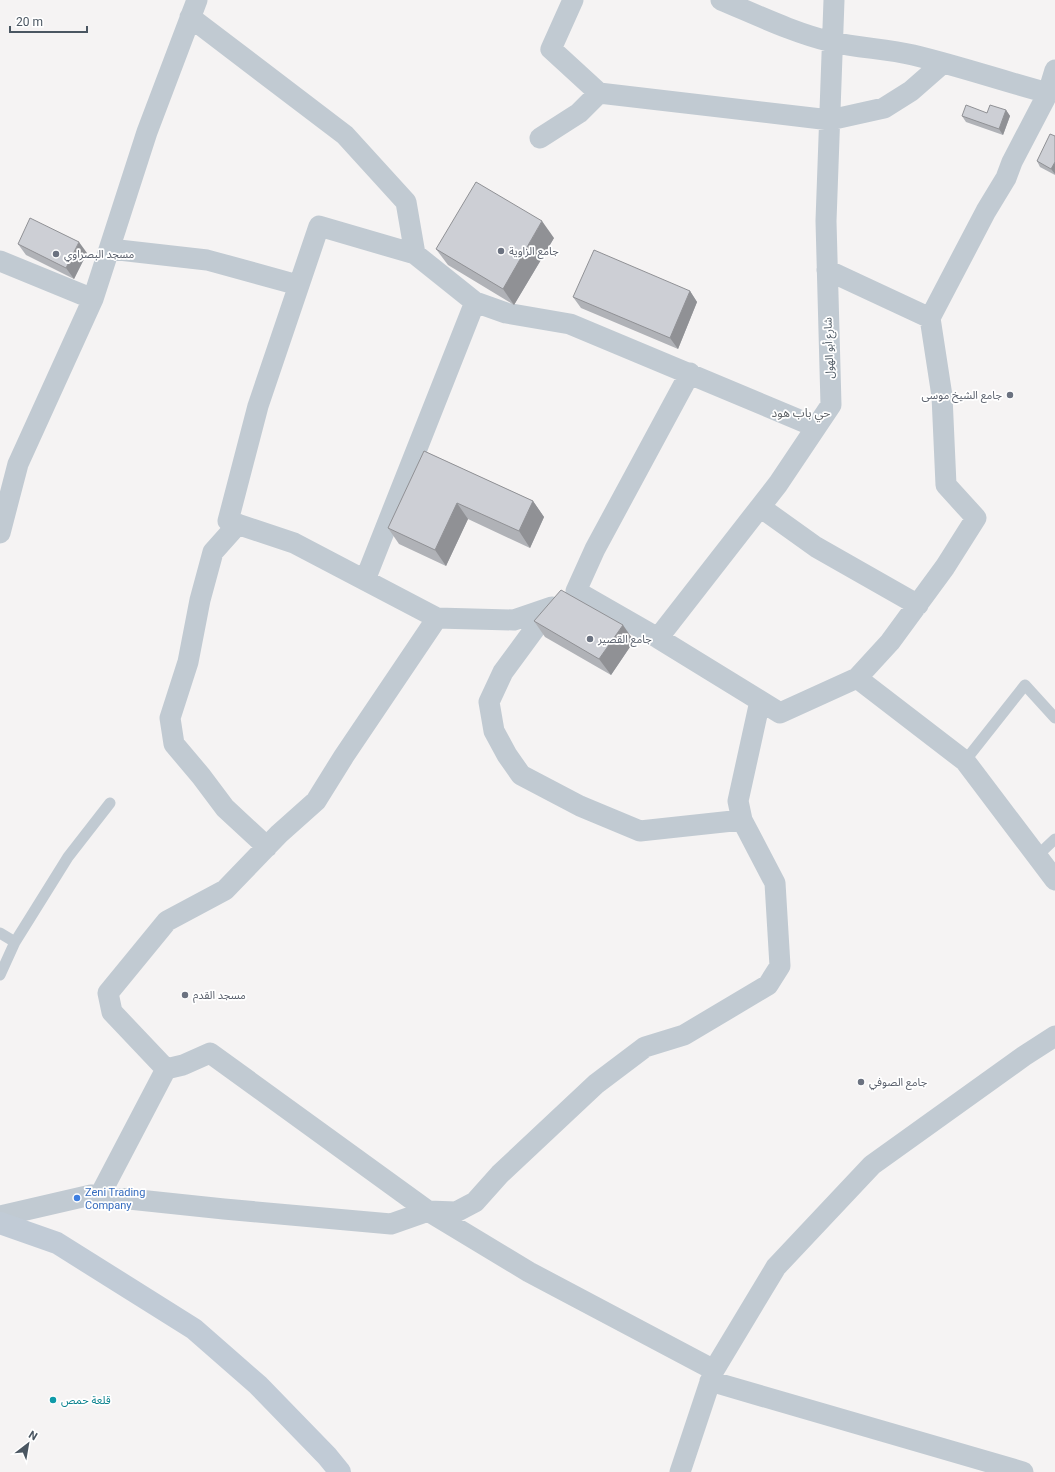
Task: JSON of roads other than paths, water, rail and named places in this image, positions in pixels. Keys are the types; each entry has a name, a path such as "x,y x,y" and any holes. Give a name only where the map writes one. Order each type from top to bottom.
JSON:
{"main road":[{"path":"0,1223 57,1243 194,1329 258,1385 327,1456 340,1472"}],"street":[{"path":"573,0 551,49 599,93 830,120 884,108 911,91 943,63"},
{"path":"721,0 791,30 832,42 911,54 1048,93"},
{"name":"شارع أبو الهول","path":"658,638 778,484 831,405 826,221 834,0"},
{"path":"0,533 18,464 93,299 147,132 194,8 345,135 406,202 415,254"},
{"path":"576,591 658,638 780,713 857,678 890,642 918,605 945,567 976,518 946,485 942,396 930,318 979,224 1006,178 1012,162 1048,93 1055,70"},
{"path":"540,138 579,113 599,93"},
{"path":"690,373 595,549 576,591 550,608 514,620 437,618 294,543 228,521 258,406 319,226 415,254 475,302 506,313 570,324 690,373 816,427"},
{"path":"110,249 207,260 298,285"},
{"path":"0,262 93,299"},
{"path":"827,270 930,318"},
{"path":"365,580 475,302"},
{"path":"760,507 816,547 918,605"},
{"path":"238,524 213,552 200,600 188,662 170,718 174,744 225,808 267,847"},
{"path":"550,608 503,672 489,702 494,731 507,755 521,775 580,806 640,831 742,820"},
{"path":"166,1069 112,1012 108,993 167,921 225,890 280,834 316,801 344,756 437,618"},
{"path":"857,678 965,760 1055,880"},
{"path":"0,1216 91,1194 224,1209 391,1224 428,1211 456,1212 475,1202 500,1174 596,1084 645,1047 684,1035 768,985 780,966 775,883 742,820 738,801 760,701"},
{"path":"684,1471 712,1376 776,1267 872,1166 1024,1056 1055,1036"},
{"path":"100,1195 166,1069 183,1065 210,1053 428,1211 529,1272 712,1376 1023,1472"}],"lane":[{"path":"965,760 1025,685 1055,718"},
{"path":"0,975 15,942 68,857 110,803"},
{"path":"1037,856 1055,839"},
{"path":"0,933 15,942"}],"place":[{"name":"جامع الزاوية","path":"501,251"},
{"name":"مسجد البصراوي","path":"56,254"},
{"name":"جامع الشيخ موسى","path":"1010,395"},
{"name":"جامع القصير","path":"590,639"},
{"name":"مسجد القدم","path":"185,995"},
{"name":"جامع الصوفي","path":"861,1082"},
{"name":"Zeni Trading Company","path":"77,1198"},
{"name":"قلعة حمص","path":"53,1400"}],"district":[{"name":"حي باب هود","path":"801,413"}]}
